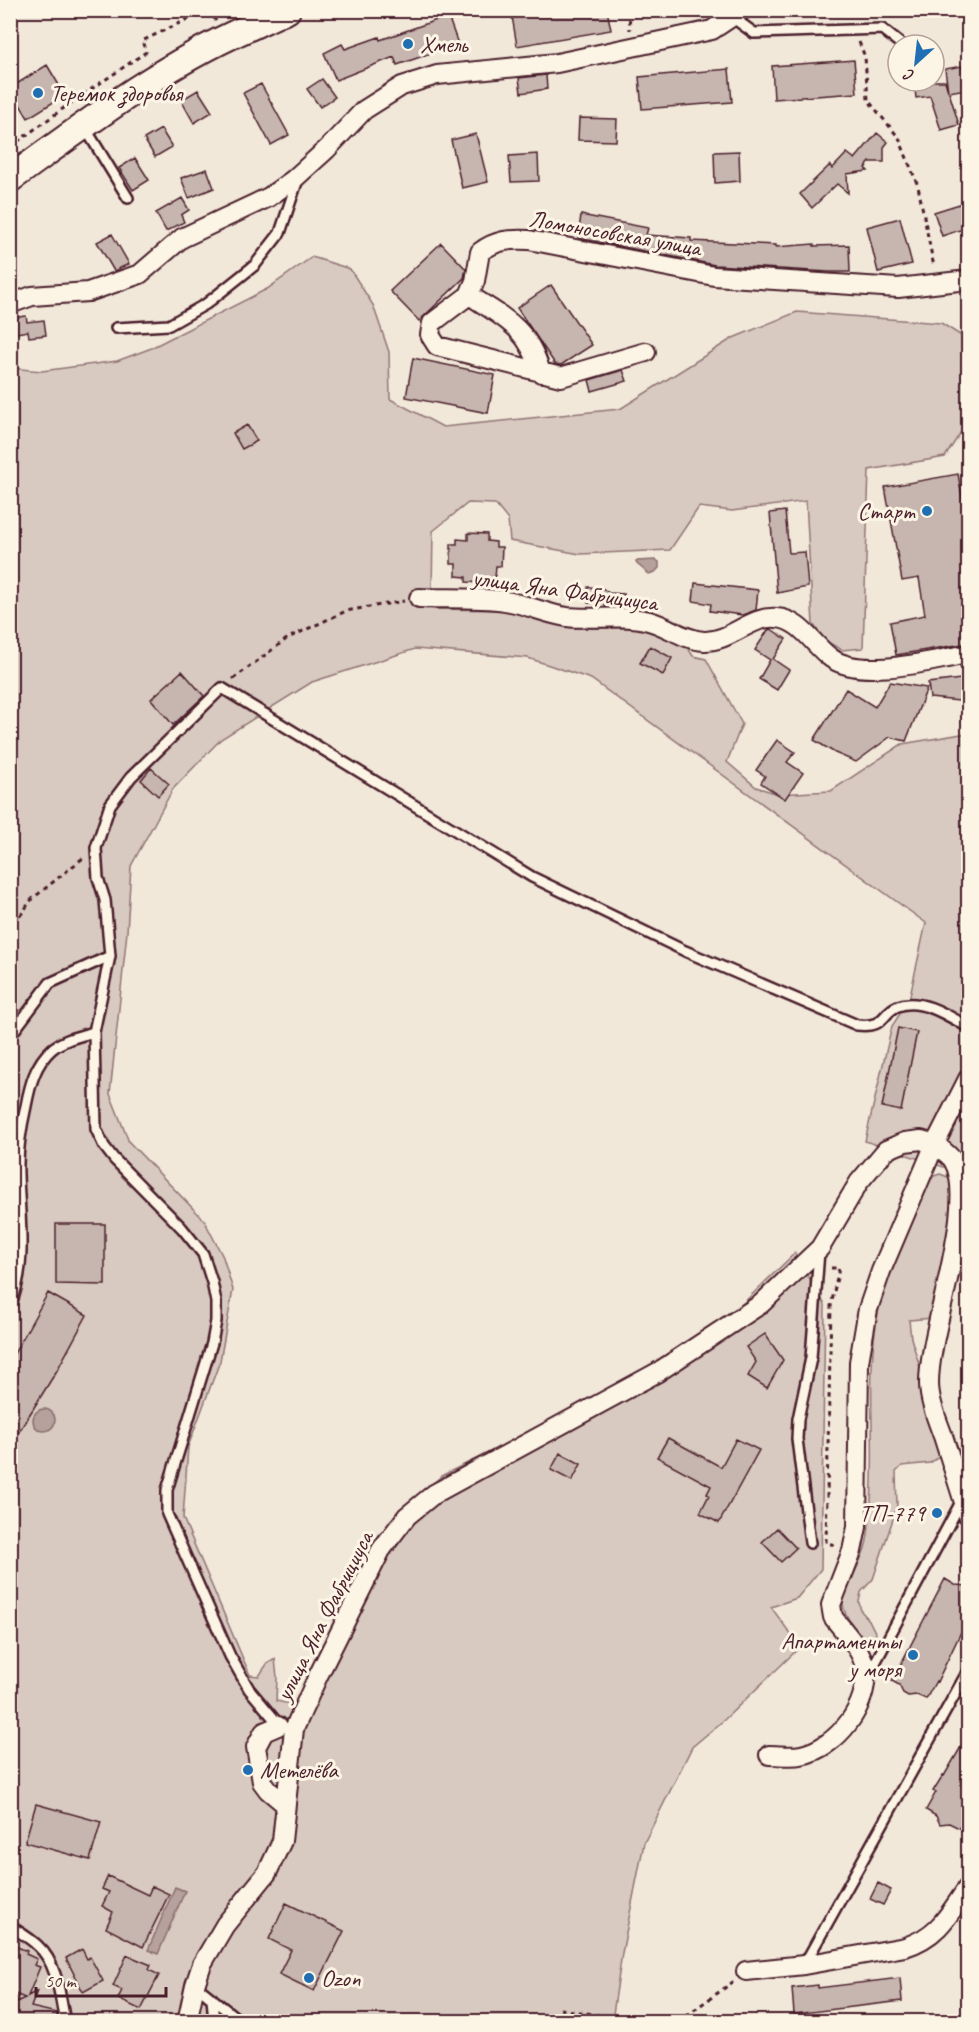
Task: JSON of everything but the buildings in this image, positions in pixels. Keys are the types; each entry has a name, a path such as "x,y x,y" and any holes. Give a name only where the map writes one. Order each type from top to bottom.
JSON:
{"main road":[{"path":"10,179 162,72 219,41 287,10"}],"street":[{"path":"10,304 32,296 88,292 140,274 182,238 269,196 327,149 364,110 402,86 437,75 557,63 712,30 737,14"},
{"name":"Ломоносовская улица","path":"469,295 475,281 480,252 494,242 512,239 540,242 714,276 898,288 969,280"},
{"path":"541,373 536,351 514,325 469,295 432,323 430,335 437,346 541,373 561,377 646,352"},
{"name":"улица Яна Фабрициуса","path":"419,598 504,601 567,617 649,621 689,639 704,641 717,640 768,618 779,618 793,623 831,658 845,664 867,668 896,667 969,654"},
{"path":"769,1755 801,1755 823,1747 840,1734 856,1711 865,1682 865,1667 861,1656 833,1617 831,1610 852,1551 857,1527 859,1362 868,1310 881,1271 935,1144 969,1079"},
{"name":"улица Яна Фабрициуса","path":"286,1727 381,1550 407,1516 434,1494 658,1372 761,1304 819,1248 859,1182 886,1150 905,1142 921,1140 935,1144"},
{"path":"935,1144 954,1161 962,1181 965,1205 962,1234 932,1353 929,1385 935,1413 966,1506"},
{"path":"187,2022 202,1964 225,1925 267,1873 282,1841 286,1805 286,1727 264,1732 256,1748 262,1782 286,1805"},
{"path":"746,1971 804,1965 917,1943 940,1927 969,1887"}],"lane":[{"path":"737,14 754,33 882,29 887,33"},
{"path":"83,126 128,198"},
{"path":"116,328 169,325 206,304 255,265 280,233 299,174"},
{"path":"222,688 532,877 685,951 857,1025 868,1026 879,1022 896,1007 908,1004 923,1005 969,1027"},
{"name":"улица Яна Фабрициуса","path":"222,688 131,777 110,805 96,848 98,878 105,900 110,956 94,1032 96,1129 104,1146 114,1159 182,1228 203,1254 212,1282 216,1302 216,1322 212,1343 167,1490 167,1514 230,1656 249,1689 286,1727"},
{"path":"10,1036 50,983 110,956"},
{"path":"10,1306 18,1280 21,1255 18,1171 20,1132 31,1079 52,1049 65,1040 94,1032"},
{"path":"810,1543 802,1497 797,1439 798,1419 811,1358 819,1248"},
{"path":"865,1682 966,1506"},
{"path":"804,1965 969,1671"},
{"path":"10,1926 39,1947 51,1964 65,2022"},
{"path":"195,1985 241,2022"},
{"path":"212,1998 214,2022"}],"path":[{"path":"10,147 146,52 142,41 207,10"},
{"path":"629,10 630,20"},
{"path":"865,57 868,100 899,138 918,186 938,284"},
{"path":"222,688 288,638 346,611 419,598"},
{"path":"20,916 32,899 96,848"},
{"path":"839,1268 831,1306 826,1543 841,1545"},
{"path":"660,2022 687,2015 746,1971"},
{"path":"560,2009 645,2022"}],"shaded area":[{"path":"312,257 350,269 373,305 389,352 390,399 443,427 620,409 733,338 797,312 941,323 968,340 968,421 945,457 869,470 863,648 842,650 826,641 813,624 806,501 732,511 699,507 670,550 580,554 510,541 508,520 495,504 468,503 433,531 432,592 433,609 503,610 572,628 645,628 688,648 693,656 706,659 742,724 727,762 756,787 778,794 831,791 902,744 968,733 968,1179 965,1174 865,1141 892,1026 909,1000 926,923 591,679 528,658 415,649 312,682 221,739 173,789 131,866 127,932 110,1094 129,1142 204,1220 223,1257 233,1290 220,1361 188,1447 183,1518 250,1675 259,1676 267,1664 275,1659 276,1701 295,1705 374,1541 403,1508 443,1475 594,1401 736,1310 795,1253 825,1305 821,1569 797,1598 771,1607 800,1647 724,1720 692,1747 644,1843 622,1953 612,2021 11,2021 10,368 42,371 117,361 149,349 267,289"},
{"path":"656,560 659,562 659,568 649,574 636,561"},
{"path":"940,1174 952,1181 952,1221 933,1318 909,1320 911,1338 946,1452 930,1463 902,1466 896,1472 897,1507 873,1579 861,1592 859,1602 861,1611 876,1634 872,1640 867,1639 853,1626 843,1603 863,1554 869,1530 872,1489 872,1372 876,1325 884,1289 904,1235 927,1184 934,1176"},
{"path":"40,1409 48,1409 55,1416 55,1424 48,1431 40,1431 33,1424 33,1416"},
{"path":"175,1887 185,1891 158,1954 148,1950"}],"place":[{"name":"Хмель","path":"408,44"},
{"name":"Теремок здоровья","path":"38,93"},
{"name":"Старт","path":"927,511"},
{"name":"ТП-779","path":"937,1513"},
{"name":"Апартаменты у моря","path":"913,1655"},
{"name":"Метелёва","path":"248,1770"},
{"name":"Ozon","path":"309,1978"}]}
